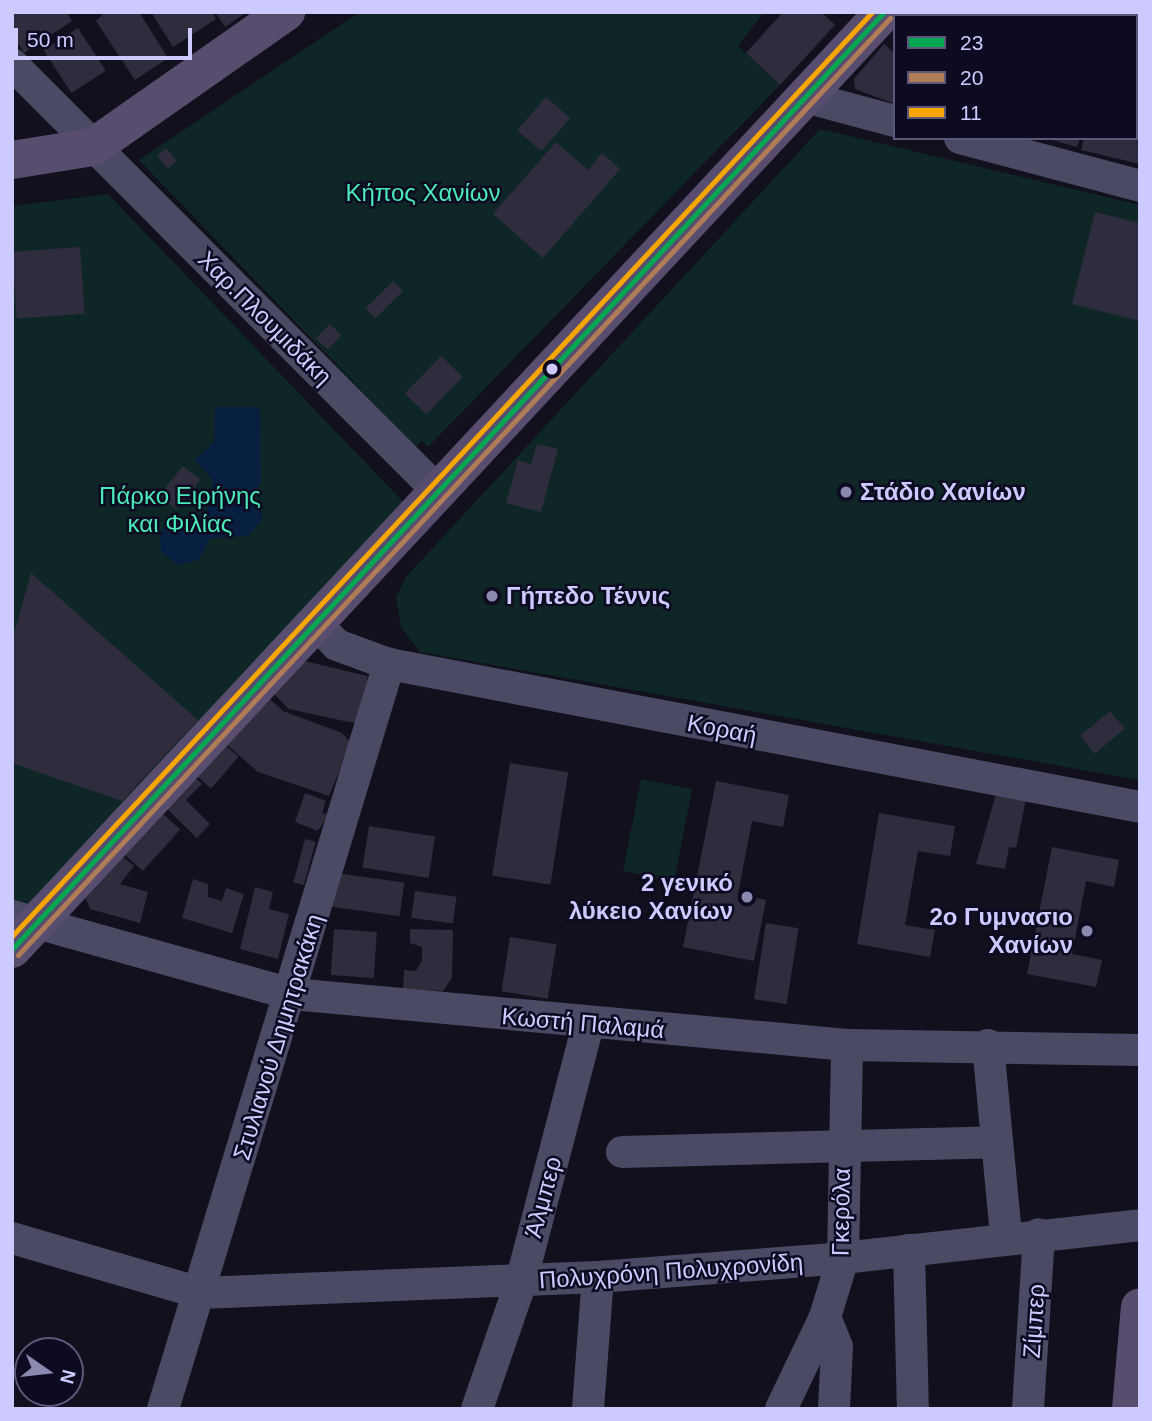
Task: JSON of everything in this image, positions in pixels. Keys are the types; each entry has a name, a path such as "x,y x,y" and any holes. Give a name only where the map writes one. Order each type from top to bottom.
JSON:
{"main road":[{"path":"12,160 93,146 286,12"},
{"path":"20,930 315,623 884,12"},
{"path":"1131,1409 1140,1307"}],"street":[{"name":"Χαρ.Πλουμιδάκη","path":"12,64 438,490"},
{"path":"804,97 893,120"},
{"path":"968,140 1140,186"},
{"name":"Κοραή","path":"315,623 337,645 389,664 1140,807"},
{"name":"Στυλιανού Δημητρακάκη","path":"163,1409 292,994 389,664"},
{"name":"Κωστή Παλαμά","path":"20,930 292,994 588,1024 847,1045 988,1045 1140,1050"},
{"name":"Άλμπερ","path":"481,1408 520,1282 588,1024"},
{"name":"Γκερόλα","path":"781,1409 825,1317 843,1258 842,1148 847,1045"},
{"path":"988,1045 1006,1236"},
{"path":"622,1152 996,1142"},
{"name":"Πολυχρόνη Πολυχρονίδη","path":"12,1238 200,1293 598,1277 843,1258 1006,1236 1140,1224"},
{"name":"Ζίμπερ","path":"1028,1409 1039,1234"},
{"path":"909,1250 913,1409"},
{"path":"588,1409 598,1277"},
{"path":"825,1317 837,1347 834,1409"}],"green space":[{"name":"Κήπος Χανίων","path":"360,12 764,12 738,46 780,85 428,447 422,441 416,447 139,160"},
{"name":"Στάδιο Χανίων","path":"820,129 1140,205 1139,780 420,652 401,627 396,598 406,577"},
{"name":"Πάρκο Ειρήνης και Φιλίας","path":"108,194 410,509 28,918 12,912 12,206"},
{"path":"641,779 692,789 674,881 623,871"}],"water":[{"path":"215,407 260,407 261,483 253,491 263,518 248,536 210,538 199,560 178,565 161,551 160,534 164,527 195,519 210,506 212,479 195,460 214,442"}],"building":[{"path":"12,12 67,12 72,21 24,53 12,34"},
{"path":"105,12 139,12 168,58 135,80 96,21"},
{"path":"151,12 212,12 216,19 173,47"},
{"path":"215,12 247,12 225,27"},
{"path":"783,12 821,12 835,25 780,85 746,53"},
{"path":"917,12 969,12 969,14"},
{"path":"1066,12 1118,12 1092,14"},
{"path":"1127,12 1140,12 1140,55 1138,14"},
{"path":"78,28 106,71 71,93 44,50"},
{"path":"884,44 893,52 893,103 855,89 854,79"},
{"path":"546,97 570,118 541,151 517,130"},
{"path":"1052,140 1079,140 1077,147"},
{"path":"1084,140 1137,140 1140,164 1081,150"},
{"path":"556,142 588,170 602,153 620,169 543,258 493,214"},
{"path":"166,148 177,161 168,169 157,156"},
{"path":"1095,212 1140,223 1140,321 1072,304"},
{"path":"80,247 85,314 17,319 12,252"},
{"path":"393,281 403,291 375,318 365,309"},
{"path":"330,324 341,335 327,349 316,338"},
{"path":"441,356 463,377 426,414 405,393"},
{"path":"537,444 558,449 541,512 506,503 518,460 531,464"},
{"path":"183,466 200,480 176,509 159,496"},
{"path":"31,573 198,720 122,801 12,763 12,641"},
{"path":"288,657 367,676 368,691 358,724 289,709 265,685"},
{"path":"264,694 283,711 342,733 351,743 329,796 258,772 217,736"},
{"path":"1110,711 1125,729 1095,754 1080,736"},
{"path":"216,737 239,757 211,788 188,769"},
{"path":"510,763 568,772 550,885 492,876"},
{"path":"189,772 202,784 186,800 210,824 197,838 160,802"},
{"path":"716,781 789,795 783,827 752,821 738,894 766,900 754,961 683,947"},
{"path":"998,787 1027,794 1016,848 1009,847 1005,869 976,864"},
{"path":"305,793 326,801 322,813 328,815 318,831 295,822"},
{"path":"152,804 180,829 143,871 115,846"},
{"path":"879,813 955,826 950,856 918,851 905,925 935,930 930,957 857,944"},
{"path":"369,826 435,836 429,878 362,867"},
{"path":"305,839 316,842 304,885 293,882"},
{"path":"1052,847 1119,860 1114,887 1086,881 1072,954 1102,960 1096,987 1027,974"},
{"path":"112,848 134,866 120,884 148,892 140,923 90,909 81,886"},
{"path":"336,873 404,883 400,916 331,907"},
{"path":"193,879 208,884 208,897 222,901 226,888 244,894 232,933 182,918"},
{"path":"255,887 273,892 269,909 289,914 278,959 240,949"},
{"path":"415,891 457,897 453,924 411,918"},
{"path":"766,923 799,928 787,1004 754,999"},
{"path":"334,929 377,932 374,978 331,975"},
{"path":"410,929 453,930 452,978 443,991 403,989 404,970 416,971 422,960 422,947 410,943"},
{"path":"510,937 556,944 548,999 501,991"}],"transit line":[{"name":"11","path":"12,936 872,12"},
{"name":"23","path":"12,949 884,12"},
{"name":"20","path":"18,955 890,18"}],"place":[{"name":"Στάδιο Χανίων","path":"846,492"},
{"name":"Γήπεδο Τέννις","path":"492,596"},
{"name":"2 γενικό λύκειο Χανίων","path":"747,897"},
{"name":"2ο Γυμνασιο Χανίων","path":"1087,931"}]}
